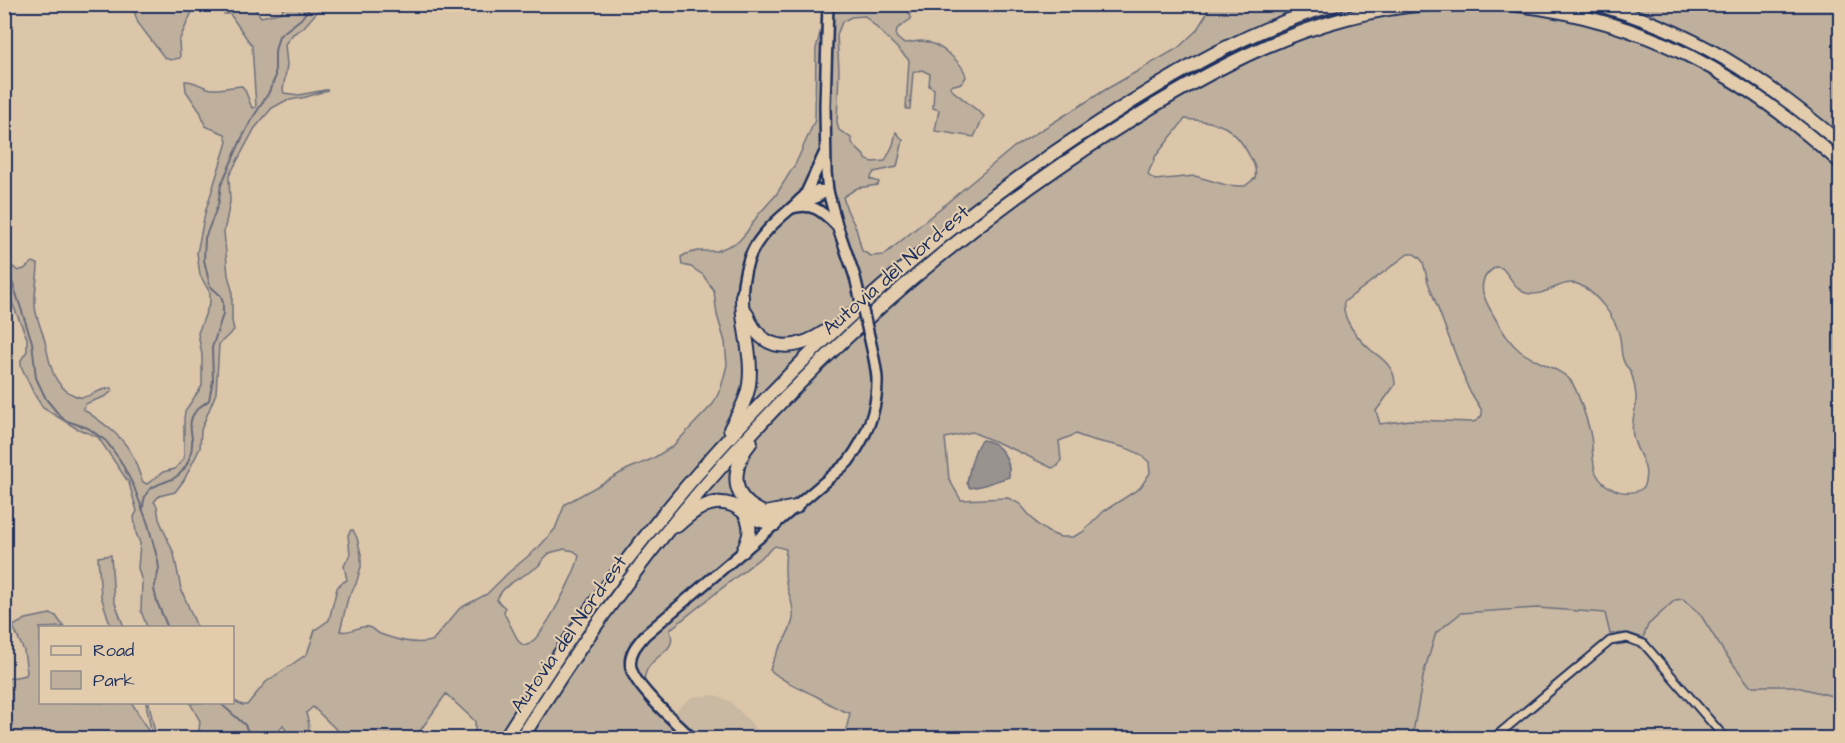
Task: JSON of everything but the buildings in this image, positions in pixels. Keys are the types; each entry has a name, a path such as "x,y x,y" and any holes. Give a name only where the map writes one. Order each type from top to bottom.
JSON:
{"highway":[{"name":"Autovia del Nord-est","path":"505,738 611,581 661,517 790,372 845,320 981,204 1127,104 1234,44 1285,22 1338,4"},
{"name":"Autovia del Nord-est","path":"522,738 597,623 687,505 770,412 832,351 952,245 1046,175 1122,124 1212,72 1292,34 1357,15 1428,4"},
{"path":"1509,4 1558,11 1605,22 1632,30 1684,52 1769,103 1840,162"},
{"path":"1594,4 1668,29 1727,58 1803,111 1840,142"},
{"path":"742,296 754,328 763,338 778,345 794,346 806,343 845,320"},
{"path":"721,447 740,412 748,387 750,368 743,323 742,296"},
{"path":"770,412 761,429 744,451 736,472 736,482 742,496 753,507 766,513 776,524"},
{"path":"663,535 694,511 714,504 731,505 760,521 776,524"},
{"path":"766,513 796,507"},
{"path":"743,551 750,531 746,514"}],"street":[{"path":"692,738 636,680 631,667 635,646 645,634 848,462 870,423 875,404 877,378 870,340 855,277 828,191 825,152 828,4"},
{"path":"805,195 825,152"},
{"path":"742,296 744,276 753,249 766,231 805,195 813,190 828,191"},
{"path":"792,208 828,191"},
{"path":"802,205 818,210 837,225"},
{"path":"1494,738 1610,641 1627,638 1644,644 1725,738"}],"shaded area":[{"path":"982,440 994,444 1003,452 1008,464 1009,477 970,488 967,483 971,466"},
{"path":"1683,599 1700,614 1724,652 1750,686 1793,686 1840,698 1840,738 1412,738 1424,672 1436,633 1461,613 1538,608 1605,613 1628,633 1642,638 1647,625 1675,600"},
{"path":"715,695 731,702 765,738 698,738 674,712 692,697"}],"green space":[{"path":"132,5 195,5 179,41 180,58 170,60 164,57 138,23"},
{"path":"218,5 252,5 261,17 282,12 284,5 323,5 285,44 287,65 283,90 284,93 299,95 328,90 285,101 272,108 255,128 229,176 230,202 224,232 228,275 232,290 234,330 219,344 216,393 201,430 200,448 184,480 175,492 159,496 154,502 174,554 181,589 197,626 147,626 141,611 142,582 138,568 140,543 134,517 137,511 129,483 98,437 76,428 43,408 34,394 21,366 21,360 27,351 27,338 5,286 5,260 18,271 33,262 38,264 35,306 51,368 58,382 63,388 80,397 111,388 112,391 106,396 85,404 83,409 109,428 126,445 143,482 147,484 163,472 175,469 184,458 185,411 202,386 202,355 198,333 210,302 210,293 200,275 197,253 205,213 227,142 225,134 205,126 201,113 186,91 185,81 212,89 242,86 252,108 256,107 252,46 230,14 224,14"},
{"path":"822,5 899,5 910,14 911,19 897,29 896,37 903,43 928,42 955,59 966,77 962,83 950,86 952,90 984,116 974,137 935,131 939,110 933,108 934,89 929,86 930,74 922,70 913,72 910,109 906,109 909,60 865,16 851,17 842,22 837,35 839,70 837,123 839,130 851,138 853,145 867,160 873,162 885,161 893,145 896,132 903,140 897,167 874,172 870,179 879,182 878,185 857,188 843,197 856,228 862,251 871,256 884,255 1014,147 1178,48 1196,31 1209,5 1840,5 1840,698 1793,686 1750,686 1724,652 1700,614 1683,599 1675,600 1648,625 1643,638 1628,633 1610,634 1605,613 1538,608 1461,613 1436,633 1424,672 1412,738 848,738 847,726 850,713 836,708 770,670 793,619 785,578 786,549 775,546 672,628 670,645 654,660 645,674 644,684 698,738 475,738 475,721 446,694 415,738 345,738 313,707 306,713 309,724 307,738 290,738 283,725 278,738 198,738 200,721 191,704 234,704 234,701 247,705 266,682 307,654 315,630 329,620 337,588 347,580 344,566 350,554 348,535 351,530 357,538 361,567 356,584 348,598 340,631 368,627 380,634 399,640 432,641 460,608 487,594 539,547 555,529 565,504 673,446 713,404 721,388 727,365 725,342 717,315 714,291 703,275 691,267 682,265 681,257 698,251 717,251 738,242 776,195 796,163 815,120 816,49 821,29","holes":["1185,119 1216,124 1230,131 1243,145 1253,163 1255,178 1245,186 1226,185 1195,176 1155,180 1148,175 1155,157","1408,254 1414,254 1423,262 1428,282 1468,388 1481,409 1482,415 1478,420 1473,422 1410,420 1380,424 1376,411 1395,385 1394,376 1386,362 1352,329 1345,315 1344,302","1496,267 1502,268 1520,290 1531,294 1566,284 1580,285 1592,294 1609,313 1617,327 1623,359 1634,382 1636,401 1632,431 1645,467 1643,488 1630,492 1617,491 1605,484 1596,473 1588,425 1571,381 1516,347 1509,340 1488,305 1482,285 1484,278","972,432 1052,468 1058,466 1061,460 1059,441 1076,434 1132,450 1149,462 1150,473 1140,488 1104,511 1083,532 1073,537 1060,537 1037,524 1020,504 1008,498 961,500 949,479 945,438","564,549 574,551 579,555 577,563 549,619 533,641 524,645 519,642 504,613 505,608 497,600 504,589 537,567 548,554"]},
{"path":"111,555 114,600 124,626 111,626 101,596 98,557"},
{"path":"50,614 56,616 63,626 39,626 39,704 133,704 150,734 146,704 149,704 156,738 5,738 5,679 26,675 27,672 24,651 13,626 26,619"}],"waterway":[{"path":"143,509 144,499 152,487 178,476 185,467 192,447 191,419 196,410 209,400 213,380 212,348 223,314 223,303 221,296 210,286 204,260 205,238 218,205 221,185 242,138 275,78 275,51 279,36 301,19 312,4"},
{"path":"1804,4 1840,9"},
{"path":"4,277 13,284 32,342 36,378 46,399 67,421 88,428 106,441 120,460 134,487 148,524 158,561 159,569 154,589 167,626"},
{"path":"221,704 245,725 251,738"}]}
